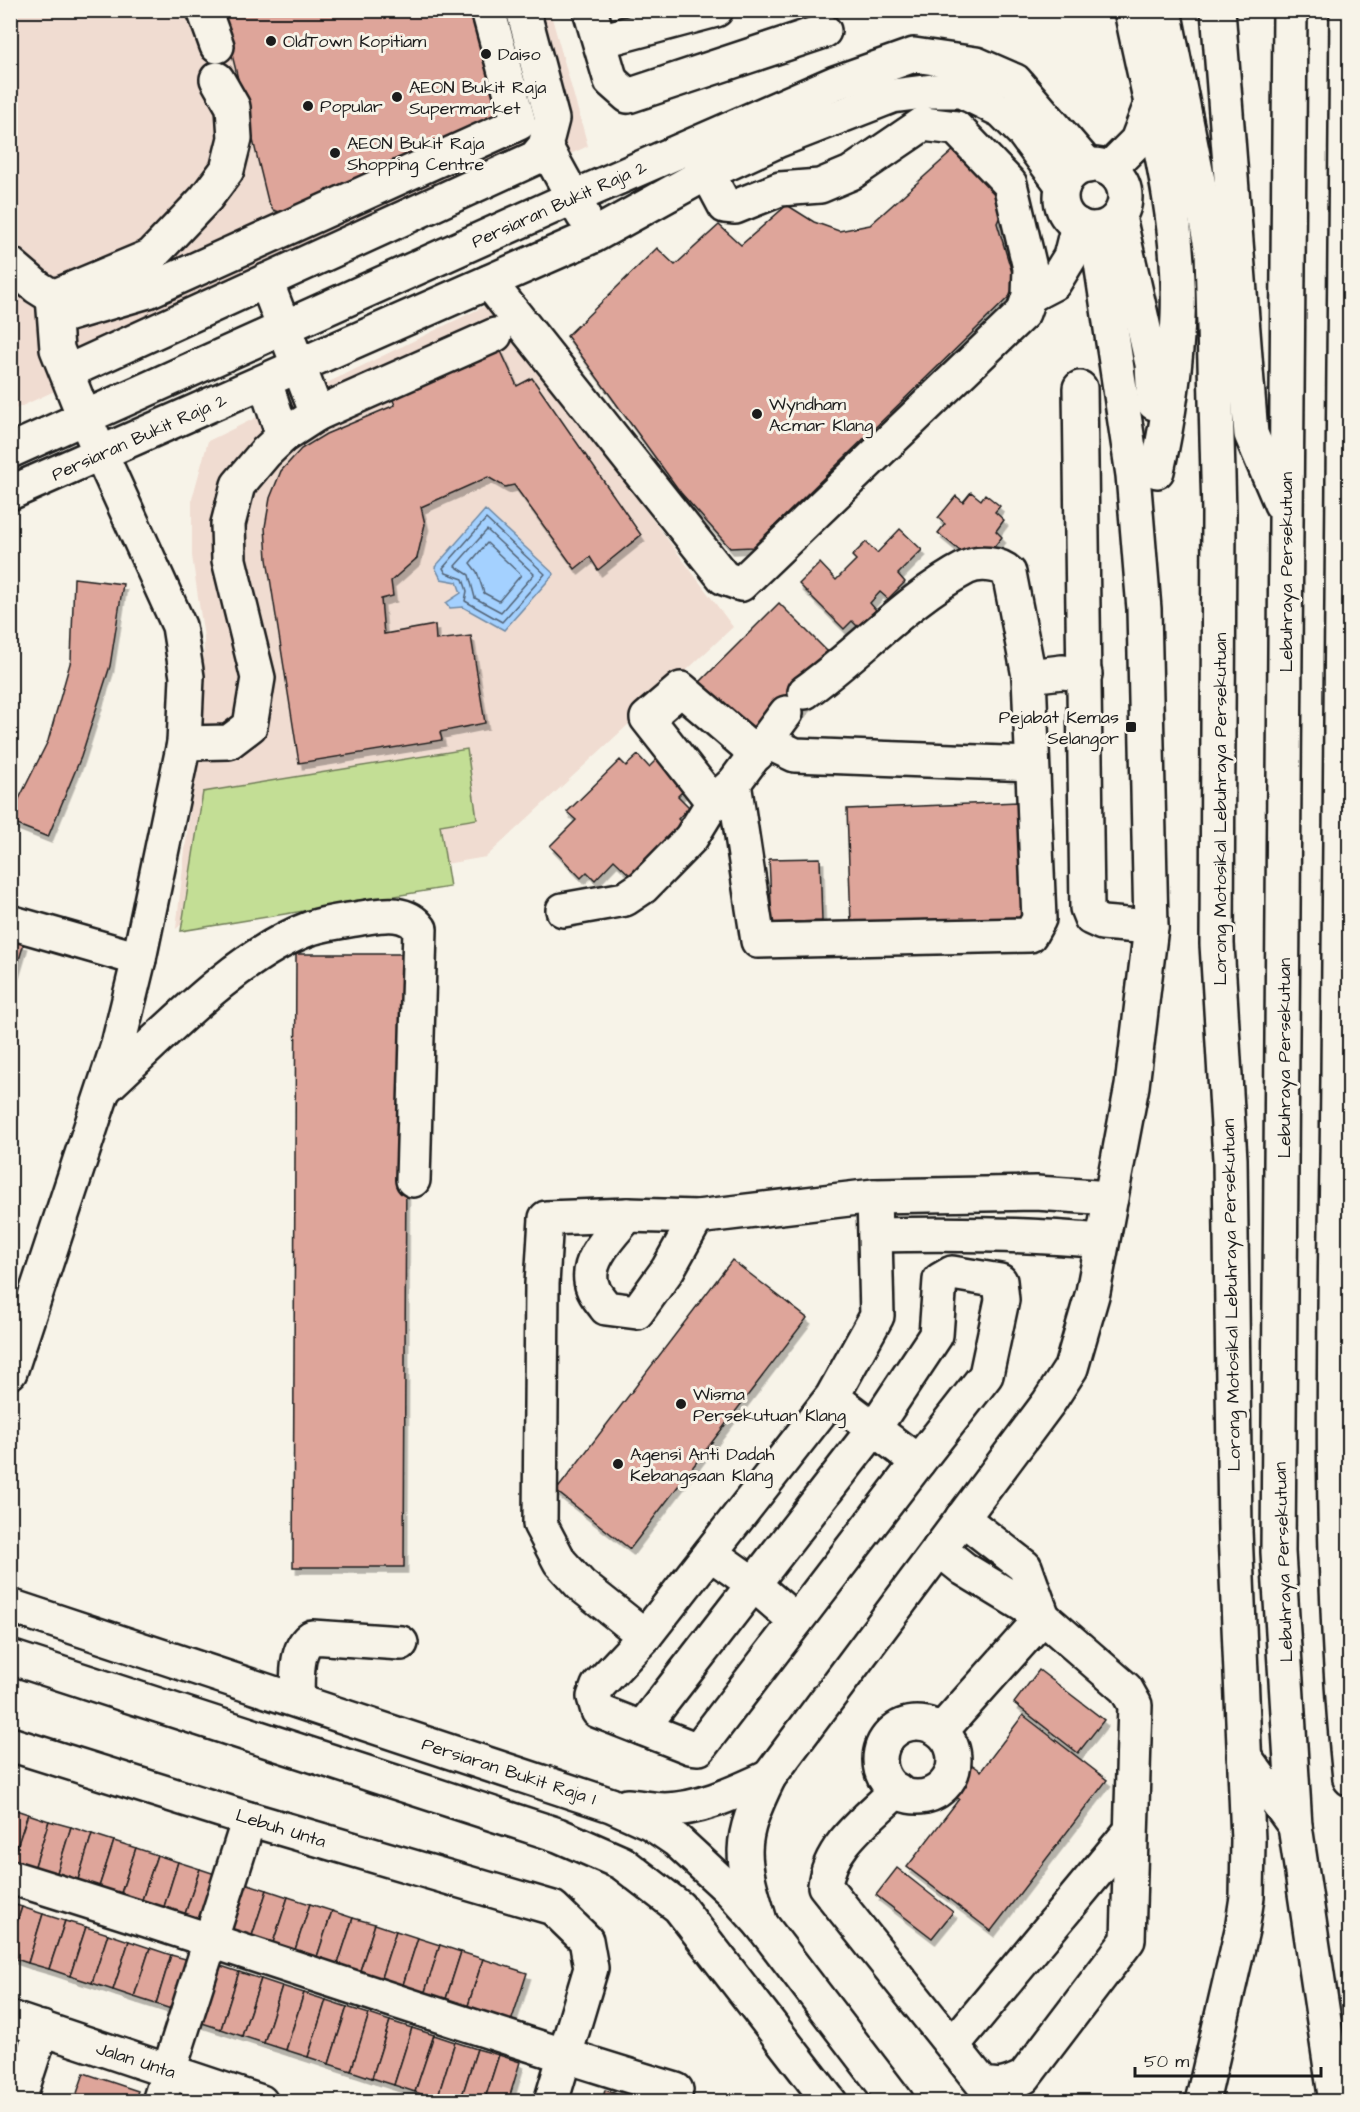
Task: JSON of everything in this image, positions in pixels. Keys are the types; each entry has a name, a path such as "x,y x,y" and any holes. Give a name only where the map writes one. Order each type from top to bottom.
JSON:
{"main road":[{"path":"204,10 217,46"},
{"path":"55,307 148,291 519,123 488,10"},
{"path":"67,372 535,158 545,146 552,119 523,10"},
{"path":"590,10 611,81 628,96 822,21 835,83"},
{"path":"600,41 716,10"},
{"path":"1131,10 1150,107 1163,158 1174,238 1178,316 1169,416 1156,471"},
{"name":"Lorong Motosikal Lebuhraya Persekutuan","path":"1164,10 1212,251 1219,513 1217,944 1230,1159 1235,1520 1248,1840 1247,1898 1202,2102"},
{"path":"1218,10 1251,434 1286,517"},
{"name":"Lebuhraya Persekutuan","path":"1290,10 1278,1552 1295,1826 1331,2095"},
{"path":"1347,10 1340,566 1336,1397 1338,1586 1350,1779"},
{"name":"Persiaran Bukit Raja 2","path":"10,493 101,455 593,236 700,159 835,83 914,55 976,64 1015,81 1098,167"},
{"path":"892,96 894,62"},
{"path":"55,307 151,256 206,198 227,170 235,138 233,107 217,80"},
{"name":"Persiaran Bukit Raja 2","path":"10,451 574,197 700,159 779,140 892,96 932,91 961,91 1002,111 1022,131 1063,186"},
{"path":"1104,219 1063,208 1063,186 1069,176 1098,167 1137,141 1150,107"},
{"path":"700,159 725,206 735,207 780,189 820,186 851,173 924,124 956,128 1010,184 1030,268 1041,289"},
{"path":"545,146 593,236"},
{"path":"489,282 724,578 741,584 1008,328 1104,219 1153,176 1163,158"},
{"path":"761,1924 746,1875 744,1835 750,1815 769,1777 1049,1402 1071,1368 1094,1292 1132,1086 1150,927 1144,609 1133,475 1106,299 1104,219 1124,189 1098,167"},
{"path":"1104,219 1152,364 1156,471 1144,609"},
{"path":"10,264 37,287 55,307 57,349 85,419 179,626 187,677 184,743 139,959 104,1090 10,1372"},
{"path":"266,281 318,414"},
{"path":"1041,289 1068,281 1082,284 1106,299"},
{"path":"184,743 230,742 250,726 258,678 229,560 228,524 238,485 265,453 284,436 318,414 495,335"},
{"path":"265,382 284,436"},
{"path":"1080,388 1087,908 1091,918 1102,923 1150,927"},
{"path":"1219,513 1251,434"},
{"path":"1340,566 1350,531"},
{"path":"563,910 625,899 643,887 691,838 723,792 779,723 911,606 968,567 989,564 1003,568 1009,573 1029,676 1039,919 1030,935 758,941 723,792 646,718 681,688 779,723"},
{"path":"1029,676 1062,672 1085,674"},
{"path":"779,723 778,747 795,755 1032,764"},
{"path":"104,1090 219,984 281,941 313,927 383,914 398,915 414,921 420,929 413,1180"},
{"path":"10,922 139,959"},
{"path":"645,1636 581,1585 560,1562 540,1524 542,1284 546,1218 628,1215 697,1217 874,1196 1036,1193 1111,1198"},
{"path":"642,1728 752,1583 873,1430 936,1335 940,1280 952,1273 1000,1281 1002,1300 986,1375 699,1748 690,1747 598,1711 594,1697 598,1686 645,1636 832,1397 877,1316 874,1196"},
{"path":"628,1215 602,1246 591,1271 592,1288 606,1308 637,1312 668,1269 697,1217"},
{"path":"875,1235 950,1233 1034,1235 1102,1241"},
{"path":"832,1397 918,1462"},
{"path":"962,1518 1024,1566 1043,1617"},
{"path":"897,1791 834,1853 827,1870 825,1886 981,2083 996,2087 1010,2084 1024,2077 1128,1940 1131,1918 1130,1833 1135,1705 1126,1689 1043,1617 964,1569 939,1549"},
{"path":"710,1552 752,1583 796,1621"},
{"name":"Persiaran Bukit Raja 1","path":"10,1606 611,1805 651,1822 676,1840 761,1924 897,2102"},
{"path":"941,1731 1043,1617"},
{"path":"297,1701 300,1652 304,1642 312,1637 401,1643"},
{"path":"10,1657 558,1835 622,1863 679,1907 830,2102"},
{"path":"908,1724 925,1724 941,1731 953,1752 954,1765 943,1787 920,1797 897,1791 888,1782 880,1760 888,1738 908,1724"},
{"name":"Lebuh Unta","path":"10,1744 249,1819 553,1908 586,1940 591,1968 565,2057"},
{"path":"1244,1756 1295,1826"},
{"path":"611,1805 665,1810 690,1807 724,1797 769,1777"},
{"path":"159,2102 249,1819"},
{"path":"953,2045 1130,1833"},
{"path":"10,1877 211,1938 565,2057 676,2090"},
{"name":"Jalan Unta","path":"10,2018 261,2102"},
{"path":"18,2102 42,2028"},
{"path":"551,2102 565,2057"}],"shaded area":[{"path":"10,11 550,11 588,146 11,411"},
{"path":"491,303 733,627 486,857 202,906 176,929 202,702 204,638 192,556 192,499 208,441"}],"green space":[{"path":"467,749 477,819 440,825 450,887 181,931 203,792"}],"water":[{"path":"485,510 554,574 504,630 463,607 450,608 446,603 461,593 457,582 441,579 435,567"}],"building":[{"name":"AEON Bukit Raja Shopping Centre","path":"221,10 498,10 522,105 280,212 273,210 268,201"},
{"name":"Wyndham Acmar Klang","path":"956,148 1007,200 997,223 1017,289 753,547 730,548 681,493 567,336 657,248 675,265 719,225 741,245 787,205 814,222 839,231 870,225"},
{"path":"500,349 517,386 532,378 641,535 598,570 590,557 575,569 514,485 505,487 488,477 421,507 425,524 417,558 391,581 393,596 381,599 384,634 435,625 436,640 471,636 485,723 440,732 442,740 299,763 267,559 265,527 270,498 281,471 301,449 326,434 395,405 392,398"},
{"path":"971,492 981,500 985,494 1000,506 995,512 1004,520 996,531 1002,537 989,553 982,547 971,560 938,533 945,524 938,518 956,496 963,502"},
{"path":"900,529 922,550 898,574 905,582 888,599 880,592 870,603 876,610 859,628 852,621 844,629 799,584 820,563 836,580 856,560 852,556 866,542 877,553"},
{"path":"74,578 123,584 110,666 81,757 48,837 10,822 10,817 48,741 71,660"},
{"path":"779,603 828,652 797,684 813,699 792,720 777,704 746,736 696,686"},
{"path":"662,754 690,784 678,796 689,807 678,819 685,826 633,878 614,860 595,880 587,872 581,878 550,846 576,820 567,812 620,760 626,766 638,755 649,767"},
{"path":"1018,802 1022,917 851,924 847,809"},
{"path":"820,858 822,921 772,923 769,859"},
{"path":"10,940 24,943 10,990"},
{"path":"296,954 407,954 404,1567 293,1567"},
{"name":"Wisma Persekutuan Klang","path":"732,1260 807,1318 630,1549 556,1491"},
{"path":"1039,1670 1104,1720 1078,1753 1014,1703"},
{"path":"1023,1715 1107,1780 991,1931 907,1867 959,1799 944,1789 963,1758 981,1771"},
{"path":"10,1808 28,1814 12,1862 10,1861"},
{"path":"28,1814 49,1821 34,1869 12,1862"},
{"path":"49,1821 71,1827 56,1876 34,1869"},
{"path":"71,1827 92,1834 77,1883 56,1876"},
{"path":"92,1834 114,1841 98,1890 77,1883"},
{"path":"114,1841 136,1848 120,1896 98,1890"},
{"path":"136,1848 157,1855 141,1903 120,1896"},
{"path":"157,1855 178,1862 163,1910 141,1903"},
{"path":"178,1862 200,1869 184,1917 163,1910"},
{"path":"897,1868 953,1912 932,1938 876,1895"},
{"path":"200,1869 221,1876 206,1924 184,1917"},
{"path":"245,1883 267,1890 250,1942 228,1935"},
{"path":"267,1890 288,1897 271,1949 250,1942"},
{"path":"288,1897 310,1904 293,1956 271,1949"},
{"path":"10,1903 22,1907 10,1943"},
{"path":"310,1904 332,1911 315,1963 293,1956"},
{"path":"22,1907 43,1914 28,1963 10,1957 10,1943"},
{"path":"332,1911 353,1918 336,1970 315,1963"},
{"path":"43,1914 65,1921 49,1969 28,1963"},
{"path":"353,1918 375,1924 358,1977 336,1970"},
{"path":"65,1921 86,1927 70,1976 49,1969"},
{"path":"375,1924 396,1931 379,1984 358,1977"},
{"path":"86,1927 108,1934 92,1983 70,1976"},
{"path":"396,1931 418,1938 401,1991 379,1984"},
{"path":"108,1934 129,1941 113,1990 92,1983"},
{"path":"418,1938 440,1945 423,1998 401,1991"},
{"path":"129,1941 150,1948 134,1997 113,1990"},
{"path":"440,1945 461,1952 444,2005 423,1998"},
{"path":"150,1948 171,1955 156,2004 134,1997"},
{"path":"461,1952 483,1959 466,2012 444,2005"},
{"path":"171,1955 193,1961 177,2011 156,2004"},
{"path":"483,1959 527,1973 510,2025 466,2012"},
{"path":"218,1965 239,1972 221,2029 199,2022"},
{"path":"239,1972 261,1979 242,2036 221,2029"},
{"path":"261,1979 282,1986 264,2043 242,2036"},
{"path":"282,1986 304,1993 286,2050 264,2043"},
{"path":"304,1993 326,2000 308,2057 286,2050"},
{"path":"326,2000 347,2007 329,2064 308,2057"},
{"path":"347,2007 369,2014 351,2071 329,2064"},
{"path":"369,2014 390,2021 372,2078 351,2071"},
{"path":"390,2021 412,2028 394,2085 372,2078"},
{"path":"412,2028 434,2035 415,2092 394,2085"},
{"path":"434,2035 455,2042 437,2099 415,2092"},
{"path":"455,2042 477,2049 460,2102 446,2102 437,2099"},
{"path":"477,2049 499,2055 484,2102 460,2102"},
{"path":"499,2055 520,2062 508,2102 484,2102"},
{"path":"84,2073 138,2091 134,2102 74,2102"},
{"path":"605,2090 627,2098 626,2102 602,2102"}],"place":[{"name":"OldTown Kopitiam","path":"271,41"},
{"name":"Daiso","path":"486,54"},
{"name":"AEON Bukit Raja Supermarket","path":"397,97"},
{"name":"Popular","path":"308,106"},
{"name":"AEON Bukit Raja Shopping Centre","path":"335,153"},
{"name":"Wyndham Acmar Klang","path":"757,414"},
{"name":"Pejabat Kemas Selangor","path":"1131,727"},
{"name":"Wisma Persekutuan Klang","path":"681,1404"},
{"name":"Agensi Anti Dadah Kebangsaan Klang","path":"618,1464"}]}
